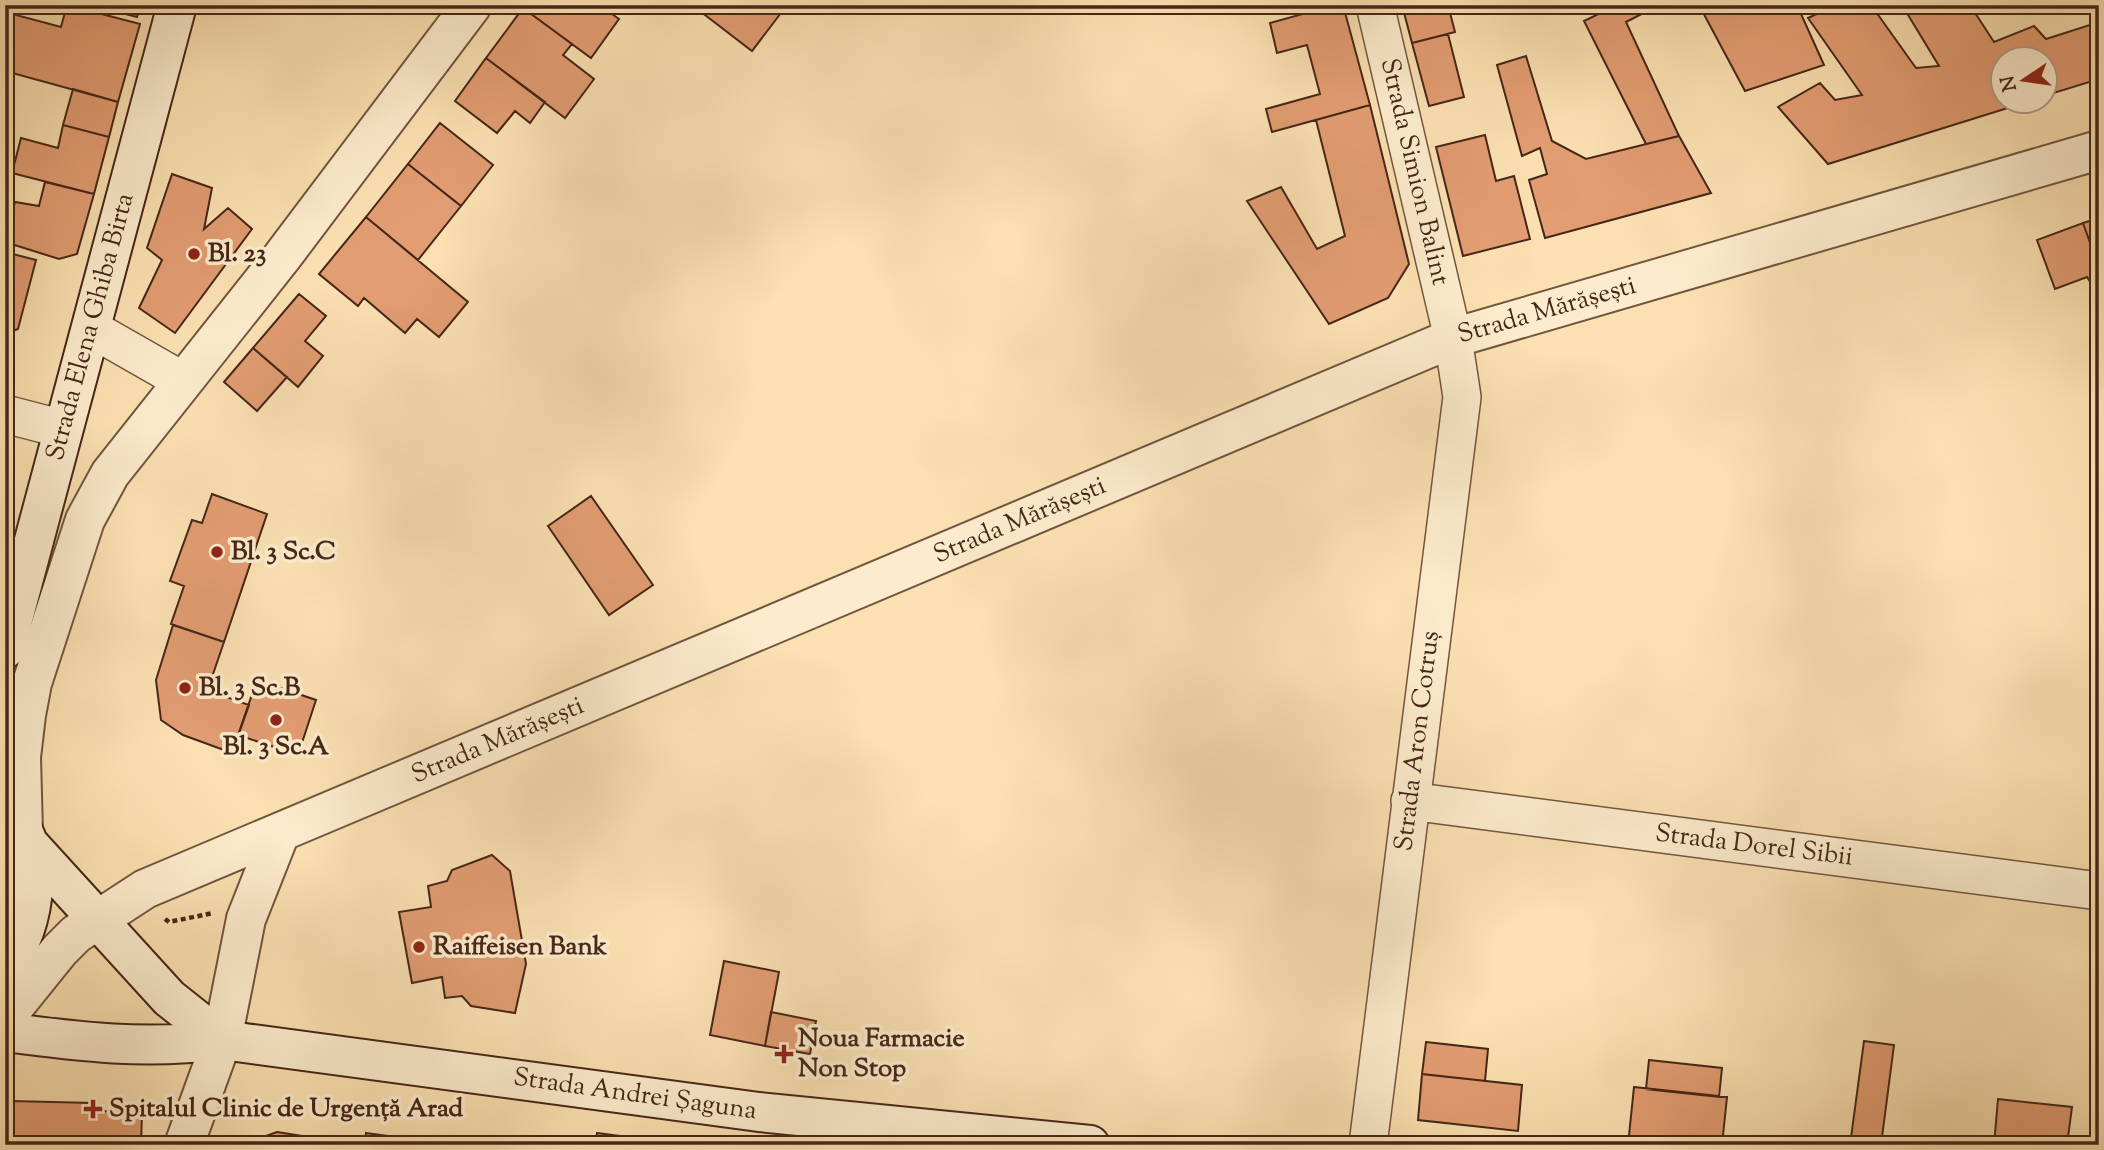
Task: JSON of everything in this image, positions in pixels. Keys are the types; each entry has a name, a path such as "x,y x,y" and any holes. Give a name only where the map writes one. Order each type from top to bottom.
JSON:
{"street":[{"name":"Strada Elena Ghiba Birta","path":"5,649 177,5"},
{"path":"5,966 21,941 28,923 34,878 18,827 21,757 28,705 32,683 85,520 110,474 282,257 472,5"},
{"name":"Strada Simion Balint","path":"1374,5 1453,338"},
{"name":"Strada Mărășești","path":"5,1018 76,934 145,889 1453,338 2099,150"},
{"path":"92,329 183,381"},
{"name":"Strada Aron Cotruș","path":"1368,1145 1461,417 1461,388 1453,338"},
{"path":"5,414 63,429"},
{"name":"Strada Dorel Sibii","path":"1410,801 2099,891"},
{"path":"18,827 169,998 222,1040"},
{"path":"184,1145 222,1040 246,919 280,833"},
{"name":"Strada Andrei Șaguna","path":"5,1032 100,1044 189,1044 222,1040 758,1112 1090,1145"}],"path":[{"path":"164,919 169,922 218,912 246,919"}],"green space":[{"path":"5,848 13,875 12,893 5,920"}],"building":[{"path":"67,5 140,24 118,102 5,71 5,12 61,27"},
{"path":"91,5 141,5 137,17"},
{"path":"525,5 599,5 619,19 591,58 523,8"},
{"path":"692,5 787,5 752,51"},
{"path":"1343,5 1370,105 1272,132 1266,109 1320,94 1307,45 1277,53 1270,23"},
{"path":"1402,5 1448,5 1455,32 1412,43"},
{"path":"1612,5 1659,5 1626,22 1679,136 1646,144 1584,21 1613,7"},
{"path":"1699,5 1797,5 1824,65 1745,91"},
{"path":"1836,5 1871,5 1916,68 1939,66 1902,5 1970,5 1994,42 2034,26 2046,39 2099,22 2099,79 2058,92 2058,46 1988,46 1988,114 1828,164 1778,107 1820,83 1835,100 1862,95 1808,18"},
{"path":"523,8 572,44 563,55 594,79 565,118 486,58"},
{"path":"1448,34 1464,97 1429,106 1412,43"},
{"path":"1526,56 1552,141 1586,159 1679,136 1711,193 1545,238 1529,180 1547,174 1540,148 1522,156 1497,65"},
{"path":"486,58 545,102 530,123 515,111 497,133 455,101"},
{"path":"73,89 118,102 109,137 63,125"},
{"path":"1370,105 1409,264 1388,298 1329,324 1247,201 1281,187 1317,249 1345,236 1316,120"},
{"path":"440,123 493,165 461,206 408,164"},
{"path":"63,125 109,137 94,194 12,173 21,138 58,148"},
{"path":"1485,135 1496,181 1514,176 1530,239 1463,256 1436,147"},
{"path":"408,164 461,206 418,260 366,217"},
{"name":"Bl. 23","path":"172,174 212,188 204,229 228,208 252,229 175,333 139,308 162,260 147,248"},
{"path":"45,182 94,194 77,254 59,259 5,242 15,202 39,206"},
{"path":"366,217 468,302 439,337 417,319 405,333 364,298 358,306 319,274"},
{"path":"2099,218 2099,268 2083,223"},
{"path":"2083,223 2099,268 2099,296 2087,277 2055,289 2037,240"},
{"path":"5,252 36,260 18,329 5,334"},
{"path":"299,294 326,316 305,341 323,356 298,387 253,348"},
{"path":"253,348 287,377 257,411 224,382"},
{"name":"Bl. 3 Sc.C","path":"212,494 267,514 224,642 171,624 184,586 170,581 192,520 202,523"},
{"path":"591,496 653,585 609,615 548,526"},
{"name":"Bl. 3 Sc.B","path":"173,625 224,642 210,683 215,693 249,705 232,753 183,735 161,720 156,680"},
{"name":"Bl. 3 Sc.A","path":"257,680 316,700 298,755 238,735"},
{"path":"492,855 510,871 526,964 515,1013 471,1006 462,996 445,998 442,977 412,983 399,912 431,907 428,886 447,881 452,870"},
{"path":"724,961 779,972 765,1046 710,1035"},
{"path":"771,1012 816,1021 810,1054 765,1046"},
{"path":"1864,1041 1894,1045 1881,1145 1850,1145"},
{"path":"1426,1042 1488,1049 1485,1081 1422,1074"},
{"path":"1649,1060 1722,1068 1719,1097 1646,1089"},
{"path":"1422,1074 1522,1085 1518,1131 1418,1120"},
{"path":"1634,1087 1727,1097 1722,1145 1628,1145"},
{"path":"1998,1099 2072,1107 2067,1145 1994,1145"},
{"path":"11,1101 93,1103 94,1111 142,1112 141,1145 5,1145 5,1106"},
{"path":"277,1132 328,1140 327,1145 241,1145"},
{"path":"366,1133 433,1142 432,1145 327,1145 328,1140 365,1143"},
{"path":"597,1133 675,1143 595,1145"}],"place":[{"name":"Bl. 23","path":"194,254"},
{"name":"Bl. 3 Sc.C","path":"217,552"},
{"name":"Bl. 3 Sc.B","path":"185,688"},
{"name":"Bl. 3 Sc.A","path":"276,720"},
{"name":"Raiffeisen Bank","path":"419,947"},
{"name":"Noua Farmacie Non Stop","path":"784,1054"},
{"name":"Spitalul Clinic de Urgență Arad","path":"93,1109"}]}
